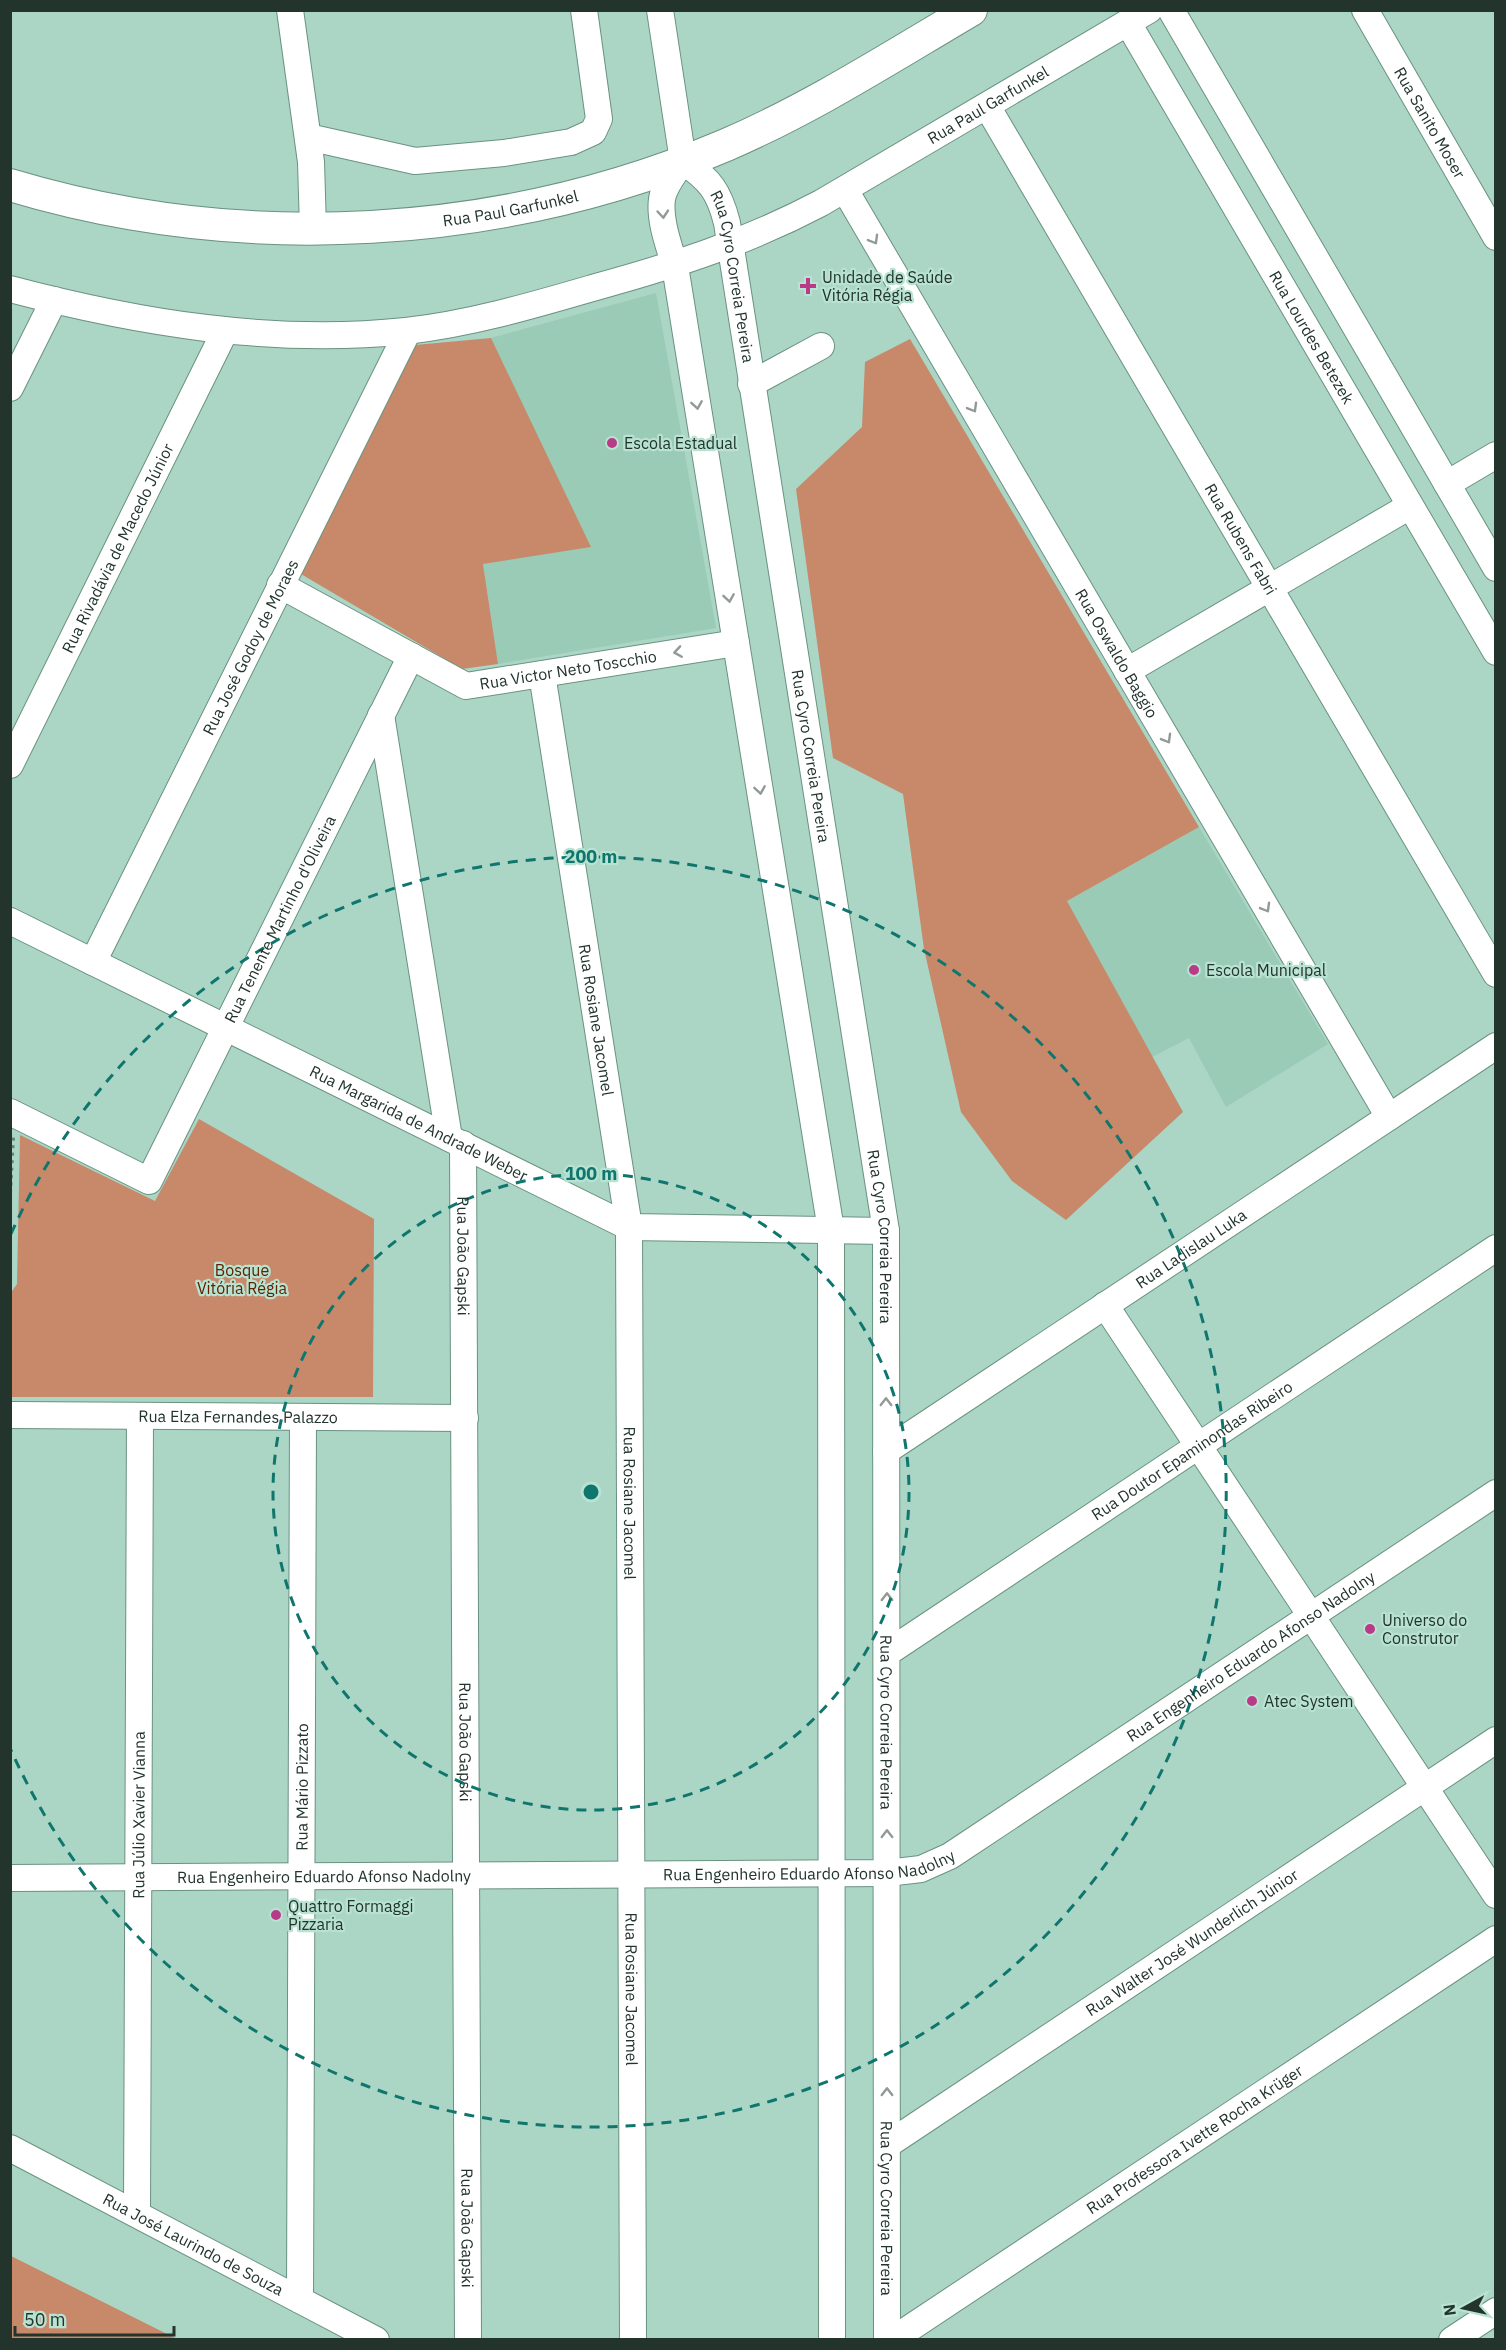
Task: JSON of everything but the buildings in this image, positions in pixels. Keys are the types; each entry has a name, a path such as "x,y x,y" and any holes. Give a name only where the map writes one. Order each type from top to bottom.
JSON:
{"main road":[{"name":"Rua Paul Garfunkel","path":"10,185 143,217 196,223 313,228 408,224 513,210 566,198 725,146 775,122 857,77 971,10"}],"street":[{"path":"290,10 311,162 313,228"},
{"path":"308,137 415,161 504,153 571,142 593,132 599,119 584,10"},
{"path":"660,10 683,161 669,181 662,199 663,220 675,266 831,1230 832,2340"},
{"path":"1171,10 1496,568"},
{"name":"Rua Sanito Moser","path":"1365,10 1496,237"},
{"name":"Rua Paul Garfunkel","path":"10,289 168,324 225,332 324,335 408,331 504,312 675,266 789,220 845,190 1138,17"},
{"name":"Rua Lourdes Betezek","path":"1138,17 1410,506 1496,652"},
{"name":"Rua Rubens Fabri","path":"987,106 1496,975"},
{"name":"Rua Cyro Correia Pereira","path":"683,161 702,174 713,186 722,203 886,1231 887,2340"},
{"name":"Rua Oswaldo Baggio","path":"845,190 1389,1117"},
{"path":"10,388 54,300"},
{"name":"Rua José Godoy de Moraes","path":"93,962 408,331"},
{"name":"Rua Rivadávia de Macedo Júnior","path":"10,765 225,332"},
{"path":"751,384 821,346"},
{"path":"1447,484 1496,455"},
{"path":"1128,671 1410,506"},
{"name":"Rua Victor Neto Toscchio","path":"280,585 466,686 736,643"},
{"name":"Rua Tenente Martinho d'Oliveira","path":"12,1112 150,1181 411,656"},
{"name":"Rua Rosiane Jacomel","path":"542,674 629,1227 633,2340"},
{"name":"Rua João Gapski","path":"381,715 456,1141 465,1418 468,2340"},
{"name":"Rua Margarida de Andrade Weber","path":"10,921 629,1227 886,1231"},
{"name":"Rua Ladislau Luka","path":"886,1451 1496,1046"},
{"name":"Rua Doutor Epaminondas Ribeiro","path":"887,1653 1496,1248"},
{"path":"1105,1305 1496,1895"},
{"name":"Rua Elza Fernandes Palazzo","path":"10,1415 465,1418"},
{"name":"Rua Júlio Xavier Vianna","path":"137,2214 140,1416"},
{"name":"Rua Mário Pizzato","path":"300,2300 303,1417"},
{"name":"Rua Engenheiro Eduardo Afonso Nadolny","path":"10,1878 887,1873 921,1869 950,1856 1496,1493"},
{"name":"Rua Walter José Wunderlich Júnior","path":"887,2145 1496,1740"},
{"name":"Rua Professora Ivette Rocha Krüger","path":"892,2340 1496,1939"},
{"name":"Rua José Laurindo de Souza","path":"10,2148 376,2340"},
{"path":"1452,2340 1496,2311"}],"path":[{"path":"10,1193 12,1112"}],"shaded area":[{"name":"Escola Estadual","path":"656,293 716,628 498,664 483,563 590,547 491,338"},
{"name":"Escola Municipal","path":"1199,827 1328,1044 1226,1107 1189,1038 1152,1057 1067,901"}],"green space":[{"path":"491,338 591,547 483,564 498,664 462,669 301,574 415,345"},
{"path":"910,339 1199,827 1067,901 1183,1112 1066,1220 1012,1181 961,1112 924,949 903,794 833,758 796,489 862,427 865,362"},
{"name":"Bosque Vitória Régia","path":"199,1119 374,1219 373,1397 11,1397 10,1294 17,1284 20,1135 155,1201"},
{"path":"11,2256 177,2339 11,2339"}],"place":[{"name":"Unidade de Saúde Vitória Régia","path":"808,286"},
{"name":"Escola Estadual","path":"612,443"},
{"name":"Escola Municipal","path":"1194,970"},
{"name":"Universo do Construtor","path":"1370,1629"},
{"name":"Atec System","path":"1252,1701"},
{"name":"Quattro Formaggi Pizzaria","path":"276,1915"}]}
